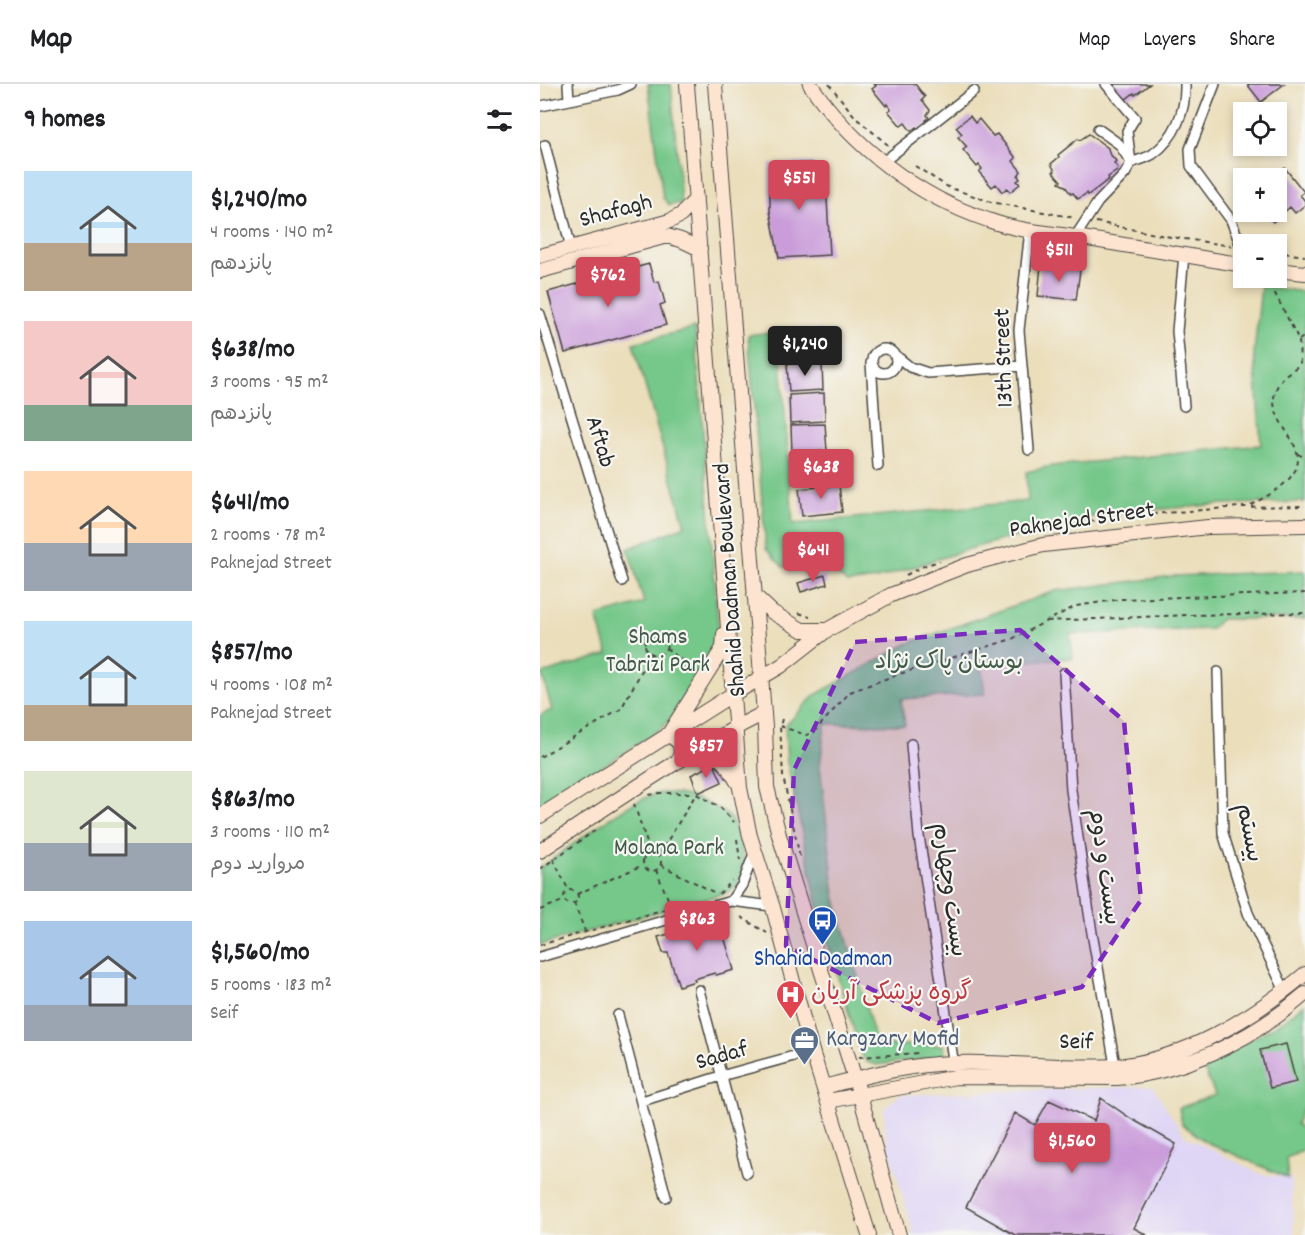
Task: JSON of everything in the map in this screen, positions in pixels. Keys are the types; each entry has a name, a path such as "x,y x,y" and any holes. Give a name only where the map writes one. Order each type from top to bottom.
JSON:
{"main road":[{"name":"Shahid Dadman Boulevard","path":"687,84 740,788 755,850 812,1051 869,1235"},
{"name":"Shahid Dadman Boulevard","path":"715,84 764,713 767,787 779,835 860,1095 899,1235"},
{"path":"810,84 820,99 858,142 939,200 989,221 1030,230 1233,263"},
{"name":"Shafagh","path":"540,256 670,220 681,215 696,199"},
{"name":"Shafagh","path":"540,272 667,236 700,249"},
{"path":"571,248 575,262"},
{"path":"1287,271 1305,273"},
{"name":"Paknejad Street","path":"540,816 668,734 781,666 823,625 967,565 1043,545 1208,527 1305,525"},
{"path":"754,595 772,612 802,630 823,625"},
{"path":"679,761 680,743 668,734 723,648 727,605"},
{"path":"540,851 679,761 735,727 764,713"},
{"path":"694,752 711,753 720,758 730,769 740,788"},
{"name":"Seif","path":"828,1101 956,1077 1116,1072 1192,1045 1242,1019 1285,991 1305,974"},
{"path":"1285,991 1292,1005"},
{"name":"Seif","path":"824,1087 901,1070 954,1062 1116,1072 1140,1076 1195,1060 1235,1042 1305,994"}],"street":[{"path":"568,84 569,100"},
{"path":"541,106 618,90 631,84"},
{"path":"1075,237 1098,202 1125,174 1131,163 1127,131 1135,118 1106,84"},
{"path":"1131,163 1152,155 1173,134 1185,101 1185,84"},
{"path":"1215,84 1190,149 1191,166 1231,220 1236,234"},
{"path":"884,162 974,91"},
{"path":"1098,129 1119,144 1131,163"},
{"path":"545,145 571,248"},
{"name":"13th Street","path":"1029,450 1019,330 1030,230"},
{"path":"1184,406 1177,331 1185,255"},
{"name":"Aftab","path":"540,314 622,581"},
{"path":"878,466 871,363 873,354 879,349 888,349 910,367 928,373 1022,366"},
{"path":"871,363 875,371 884,374 892,371 896,363 895,355"},
{"name":"بیستم","path":"1218,672 1223,833 1248,913 1285,991"},
{"name":"بیست و دوم","path":"1064,673 1071,790 1116,1072"},
{"name":"بیست وچهارم","path":"911,744 919,836 956,1077"},
{"path":"731,901 742,885 755,850"},
{"path":"540,957 731,901 772,906"},
{"path":"699,990 747,1173"},
{"path":"618,1015 666,1197"},
{"name":"Sadaf","path":"642,1101 812,1051"}],"path":[{"path":"829,84 856,118 892,149"},
{"path":"1287,254 1305,256"},
{"path":"1272,288 1299,340 1300,364 1282,378 1274,394 1274,405 1298,454 1305,458"},
{"path":"1299,340 1305,336"},
{"path":"1249,507 1289,478 1296,466 1298,454"},
{"path":"1064,532 1103,518 1249,507 1305,506"},
{"path":"906,575 926,565 948,560"},
{"path":"780,726 806,735 813,733 849,692 1012,639 1076,606 1122,599 1305,592"},
{"path":"797,612 823,625"},
{"path":"1046,621 1305,613"},
{"path":"652,634 662,636 666,641 666,648 658,655 651,654 646,649 645,642 652,634"},
{"path":"666,648 692,668"},
{"path":"540,757 621,709 651,654"},
{"path":"782,719 780,726 783,776 801,864"},
{"path":"661,866 659,855 696,794"},
{"path":"650,852 634,804 649,795 696,794 720,807 734,822"},
{"path":"540,868 598,828"},
{"path":"736,833 740,856 739,866"},
{"path":"650,852 659,855"},
{"path":"643,865 645,856 650,852"},
{"path":"553,859 568,891 565,900"},
{"path":"643,865 647,870 656,870 661,866"},
{"path":"577,894 643,865"},
{"path":"661,866 718,895"},
{"path":"656,870 671,907"},
{"path":"709,897 718,895 738,876"},
{"path":"568,891 577,894"},
{"path":"574,903 577,900 577,894"},
{"path":"565,900 568,903 574,903"},
{"path":"540,910 565,900"},
{"path":"574,903 585,932"},
{"path":"540,945 680,904"},
{"path":"741,917 767,933"},
{"path":"858,1062 857,1058 929,1052"}],"highlighted area":[{"path":"1020,630 1124,721 1141,900 1082,987 938,1023 786,946 794,770 855,642"}],"shaded area":[{"path":"1152,1086 1185,1136 1260,1174 1291,1178 1294,1235 914,1235 887,1142 884,1108 900,1095"}],"green space":[{"path":"648,84 671,84 681,203 669,205 663,198"},
{"path":"1261,288 1305,292 1305,502 1225,504 1100,514 1071,525 969,549 877,579 847,583 829,567 813,571 783,567 766,549 748,335 779,331 793,524 1028,501 1026,472 1052,466 1261,445 1254,353"},
{"name":"Shams Tabrizi Park","path":"695,328 719,638 711,659 674,716 638,744 540,806 540,715 552,710 542,674 608,654 597,616 644,603 628,549 685,526 633,343"},
{"name":"بوستان پاک نژاد","path":"1305,571 1305,619 1221,619 1211,629 1070,634 1073,658 981,664 985,694 901,699 905,725 825,724 820,766 835,896 877,1045 943,1045 946,1056 877,1065 867,1062 861,1054 821,921 787,762 785,726 815,695 907,644 1055,591 1174,576"},
{"name":"Molana Park","path":"660,793 697,799 729,817 737,831 742,851 742,870 738,885 726,893 540,945 540,868 632,804"},
{"path":"1305,1004 1305,1103 1296,1124 1305,1131 1305,1150 1286,1158 1288,1178 1206,1142 1182,1124 1179,1108 1215,1095 1203,1067 1283,1021"}],"building":[{"path":"874,84 915,84 925,97 922,100 930,110 927,115 929,118 926,120 929,123 919,131 916,127 911,131 905,123 901,126 888,111 891,109 872,89 876,86"},
{"path":"1107,84 1150,84 1126,99"},
{"path":"1247,84 1284,84 1261,102"},
{"path":"970,116 975,123 979,119 993,136 997,134 1016,158 1013,161 1021,171 1018,176 1020,179 1017,181 1020,184 1010,192 1007,188 1002,192 996,184 992,187 979,172 982,169 979,165 977,167 963,150 967,147 958,137 962,134 956,127"},
{"path":"1089,134 1108,148 1118,168 1108,177 1109,179 1088,195 1087,193 1078,199 1059,183 1061,181 1053,172 1055,171 1051,164 1059,157 1058,155 1078,139"},
{"path":"813,163 815,180 826,180 830,255 779,258 770,211 770,164"},
{"path":"1287,171 1304,192 1300,195 1305,201 1305,205 1295,213 1290,207 1287,210"},
{"path":"649,264 654,282 659,281 665,303 660,305 666,325 565,353 548,292"},
{"path":"1041,265 1080,270 1076,300 1038,296"},
{"path":"823,330 824,360 786,361 784,333"},
{"path":"822,363 823,390 789,392 787,364"},
{"path":"824,393 825,421 790,423 789,395"},
{"path":"825,424 827,451 792,453 791,425"},
{"path":"821,455 822,481 798,482 796,457"},
{"path":"839,485 842,512 802,516 799,489"},
{"path":"825,575 827,584 801,592 798,583"},
{"path":"714,764 722,782 698,793 691,775"},
{"path":"717,920 720,923 734,970 694,979 695,981 679,986 668,953 663,953 658,937"},
{"path":"1286,1044 1296,1082 1270,1088 1260,1050"},
{"path":"1101,1098 1130,1118 1176,1144 1134,1228 1147,1235 1015,1235 966,1207 1015,1113 1035,1125 1049,1100 1094,1121"}],"place":[{"name":"Shahid Dadman","path":"823,946"},
{"name":"گروه پزشکی آریان","path":"790,1020"},
{"name":"Kargzary Mofid","path":"805,1066"}]}
